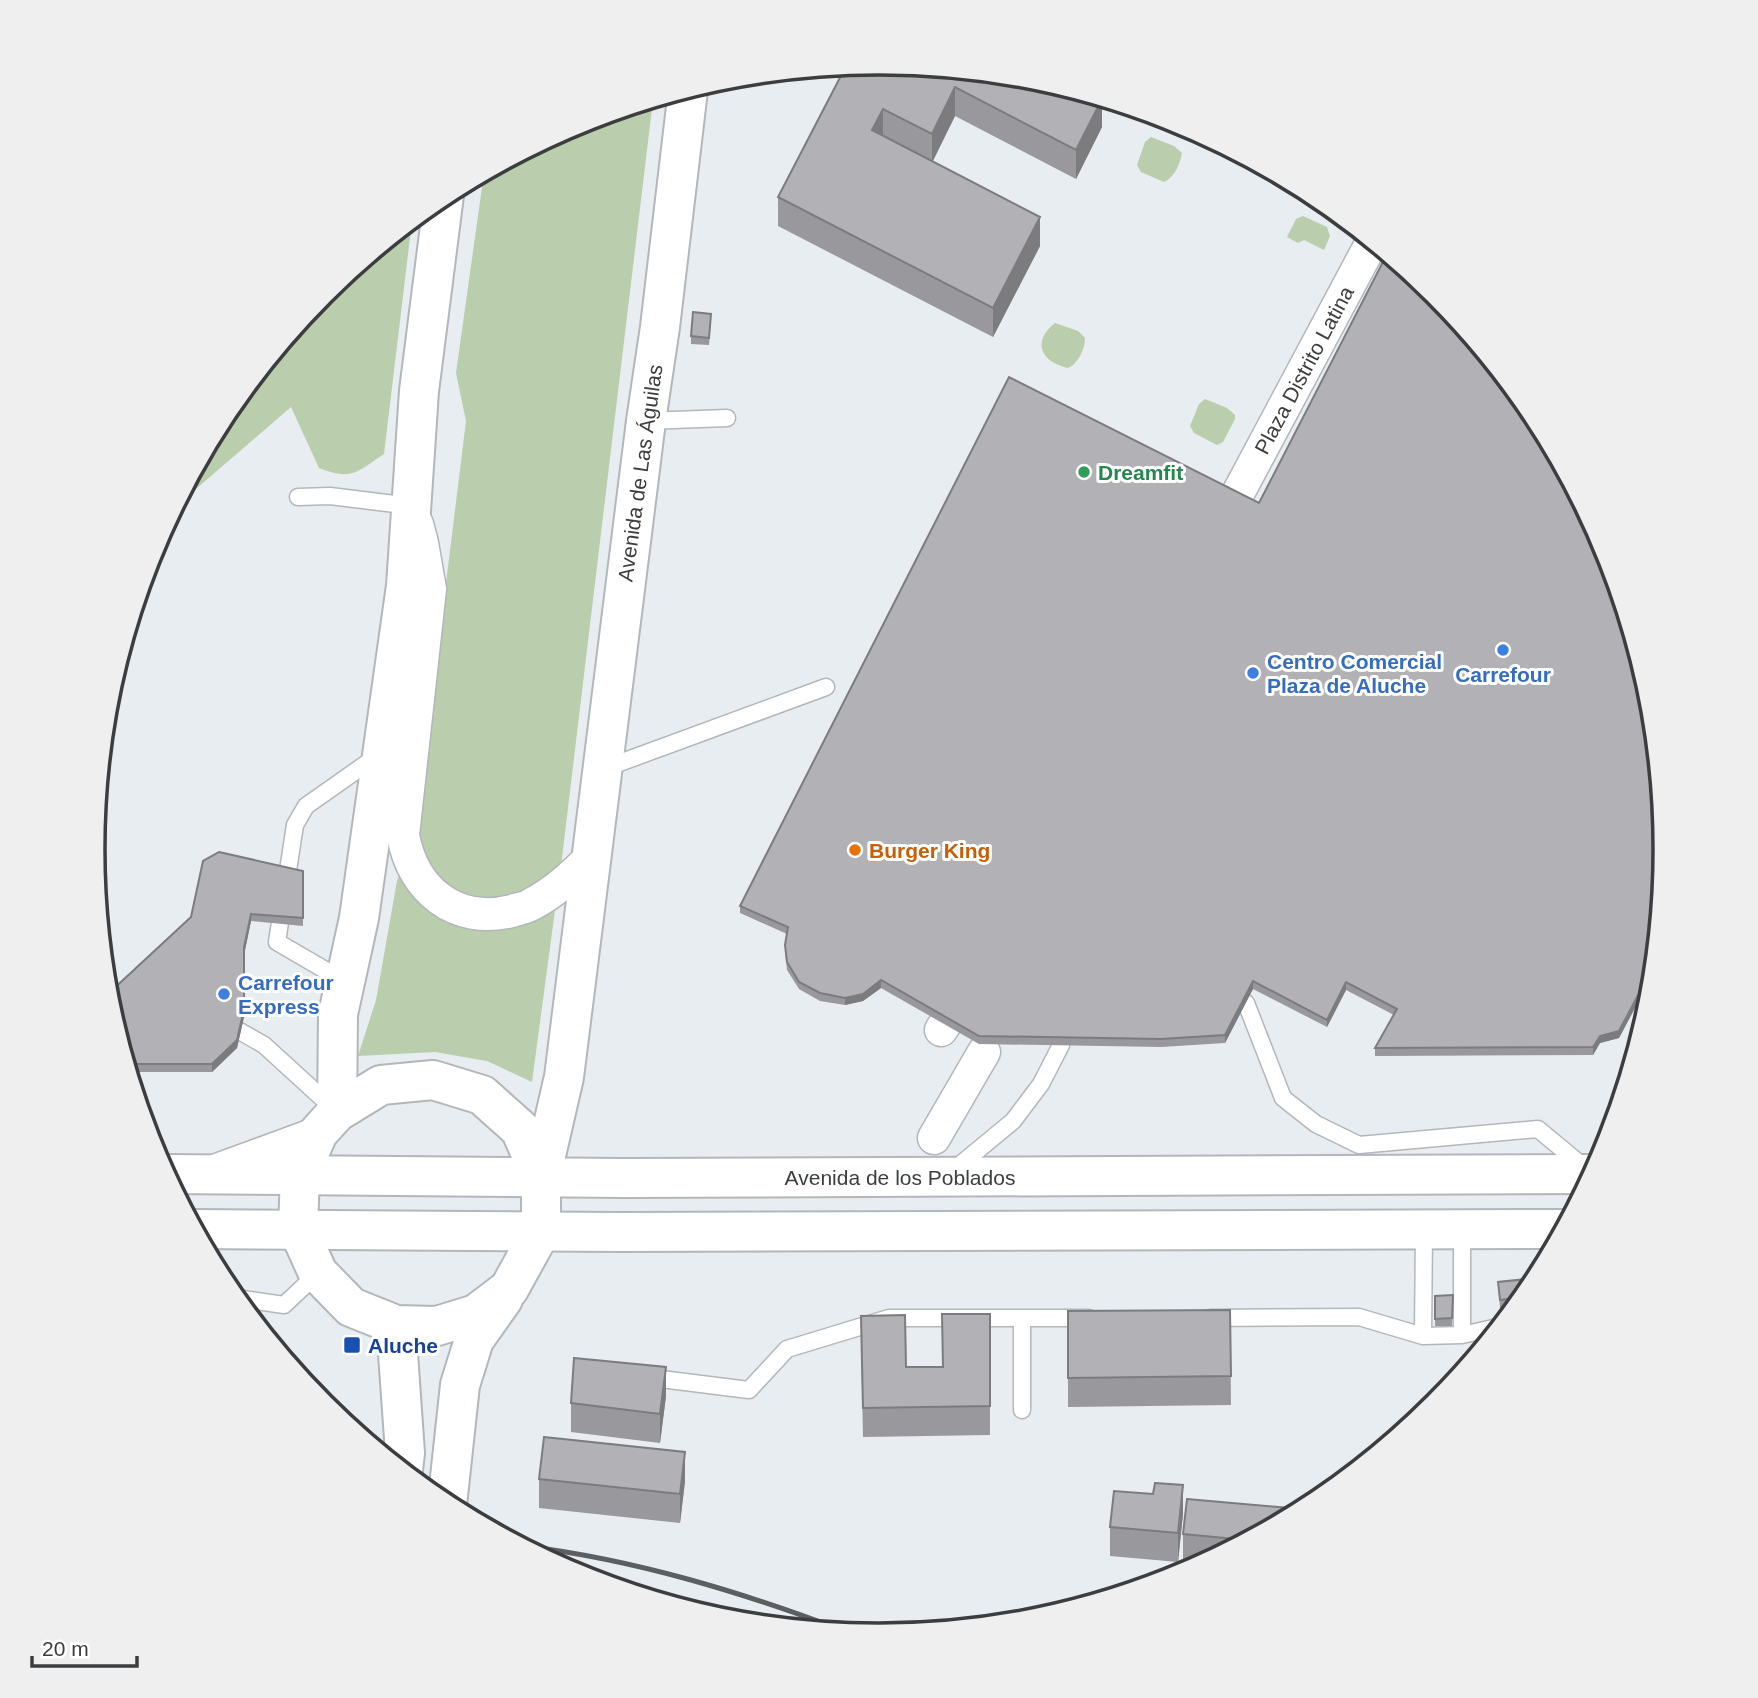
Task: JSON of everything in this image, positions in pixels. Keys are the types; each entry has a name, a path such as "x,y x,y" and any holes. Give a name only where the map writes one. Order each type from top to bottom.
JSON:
{"street":[{"name":"Avenida de Las Águilas","path":"442,211 419,391 406,586 384,750 359,918 338,1014 327,1122 300,1174 299,1229 318,1273 351,1307 396,1325 437,1326 476,1314 509,1289 541,1230 541,1177 564,1077 687,100"},
{"name":"Plaza Distrito Latina","path":"1235,499 1368,250"},
{"name":"Avenida de Las Águilas","path":"411,506 422,543 430,589 403,835 414,871 434,895 452,907 493,915 530,906 563,884 591,857"},
{"path":"934,1138 984,1052"},
{"name":"Avenida de Las Águilas","path":"327,1122 381,1085 433,1080 482,1095 520,1129 541,1177"},
{"name":"Avenida de los Poblados","path":"208,1174 327,1122"},
{"name":"Avenida de los Poblados","path":"177,1174 541,1177 1581,1174"},
{"path":"205,1228 1553,1229"},
{"path":"448,1492 460,1385 474,1340 509,1289"},
{"path":"396,1325 404,1460"}],"lane":[{"path":"646,421 727,418"},
{"path":"298,497 330,496 411,506"},
{"path":"603,769 826,687"},
{"path":"344,981 277,942 295,825 306,806 384,750"},
{"path":"1247,1003 1283,1098 1316,1125 1359,1145 1538,1129 1584,1167"},
{"path":"209,1020 220,1019 264,1045 327,1122"},
{"path":"943,1177 1013,1121 1041,1084 1061,1045"},
{"path":"1423,1336 1424,1230"},
{"path":"1462,1230 1462,1335"},
{"path":"251,1300 284,1305 318,1273"},
{"path":"1197,1318 1359,1317 1423,1336 1462,1335 1485,1330"},
{"path":"633,1376 749,1390 787,1349 889,1318 1103,1318"},
{"path":"1021,1318 1022,1410"}],"green space":[{"path":"652,110 562,858 532,1082 487,1061 435,1052 358,1056 376,1000 397,881 417,818 466,421 456,373 482,185 583,134"},
{"path":"1151,137 1174,146 1182,153 1176,170 1164,182 1141,172 1137,165 1145,142"},
{"path":"1303,216 1327,227 1330,236 1324,250 1304,240 1298,243 1287,237 1296,219"},
{"path":"411,233 384,454 354,473 339,474 319,468 291,407 194,491 236,419 297,339 369,267"},
{"path":"1055,323 1078,331 1085,338 1080,356 1068,368 1051,361 1042,350 1043,337"},
{"path":"1205,399 1227,408 1235,415 1223,442 1217,445 1194,433 1190,426 1199,404"}],"building":[{"path":"841,77 930,77 980,82 1030,90 1098,107 1076,150 955,87 932,134 883,109 872,130 1040,217 993,308 778,197"},
{"name":"Centro Comercial Plaza de Aluche","path":"1383,262 1461,339 1522,419 1573,507 1612,600 1638,698 1651,798 1653,849 1651,900 1639,993 1619,1031 1600,1036 1593,1047 1375,1048 1397,1009 1346,982 1327,1020 1253,981 1225,1035 1161,1039 979,1036 881,980 863,994 845,998 820,993 799,982 787,962 785,945 788,927 740,906 1009,377 1259,503"},
{"path":"693,312 711,314 709,338 691,336"},
{"path":"219,852 303,871 303,918 251,914 244,947 244,1009 237,1040 212,1064 136,1064 118,985 191,917 203,861"},
{"path":"1522,1280 1508,1299 1500,1300 1498,1282"},
{"path":"1453,1295 1452,1318 1435,1319 1435,1296"},
{"path":"1230,1310 1231,1376 1068,1378 1068,1311"},
{"path":"942,1314 990,1314 990,1406 863,1408 861,1316 905,1315 906,1367 943,1367"},
{"path":"574,1358 666,1367 660,1414 571,1403"},
{"path":"544,1437 685,1452 680,1494 539,1479"},
{"path":"1155,1483 1183,1485 1178,1533 1110,1527 1114,1491 1153,1494"},
{"path":"1187,1499 1284,1507 1230,1538 1183,1534"}],"railway":[{"path":"552,1550 688,1579 811,1619"}],"place":[{"name":"Dreamfit","path":"1084,472"},
{"name":"Carrefour","path":"1503,650"},
{"name":"Centro Comercial Plaza de Aluche","path":"1253,673"},
{"name":"Burger King","path":"855,850"},
{"name":"Carrefour Express","path":"224,994"},
{"name":"Aluche","path":"352,1345"}]}
